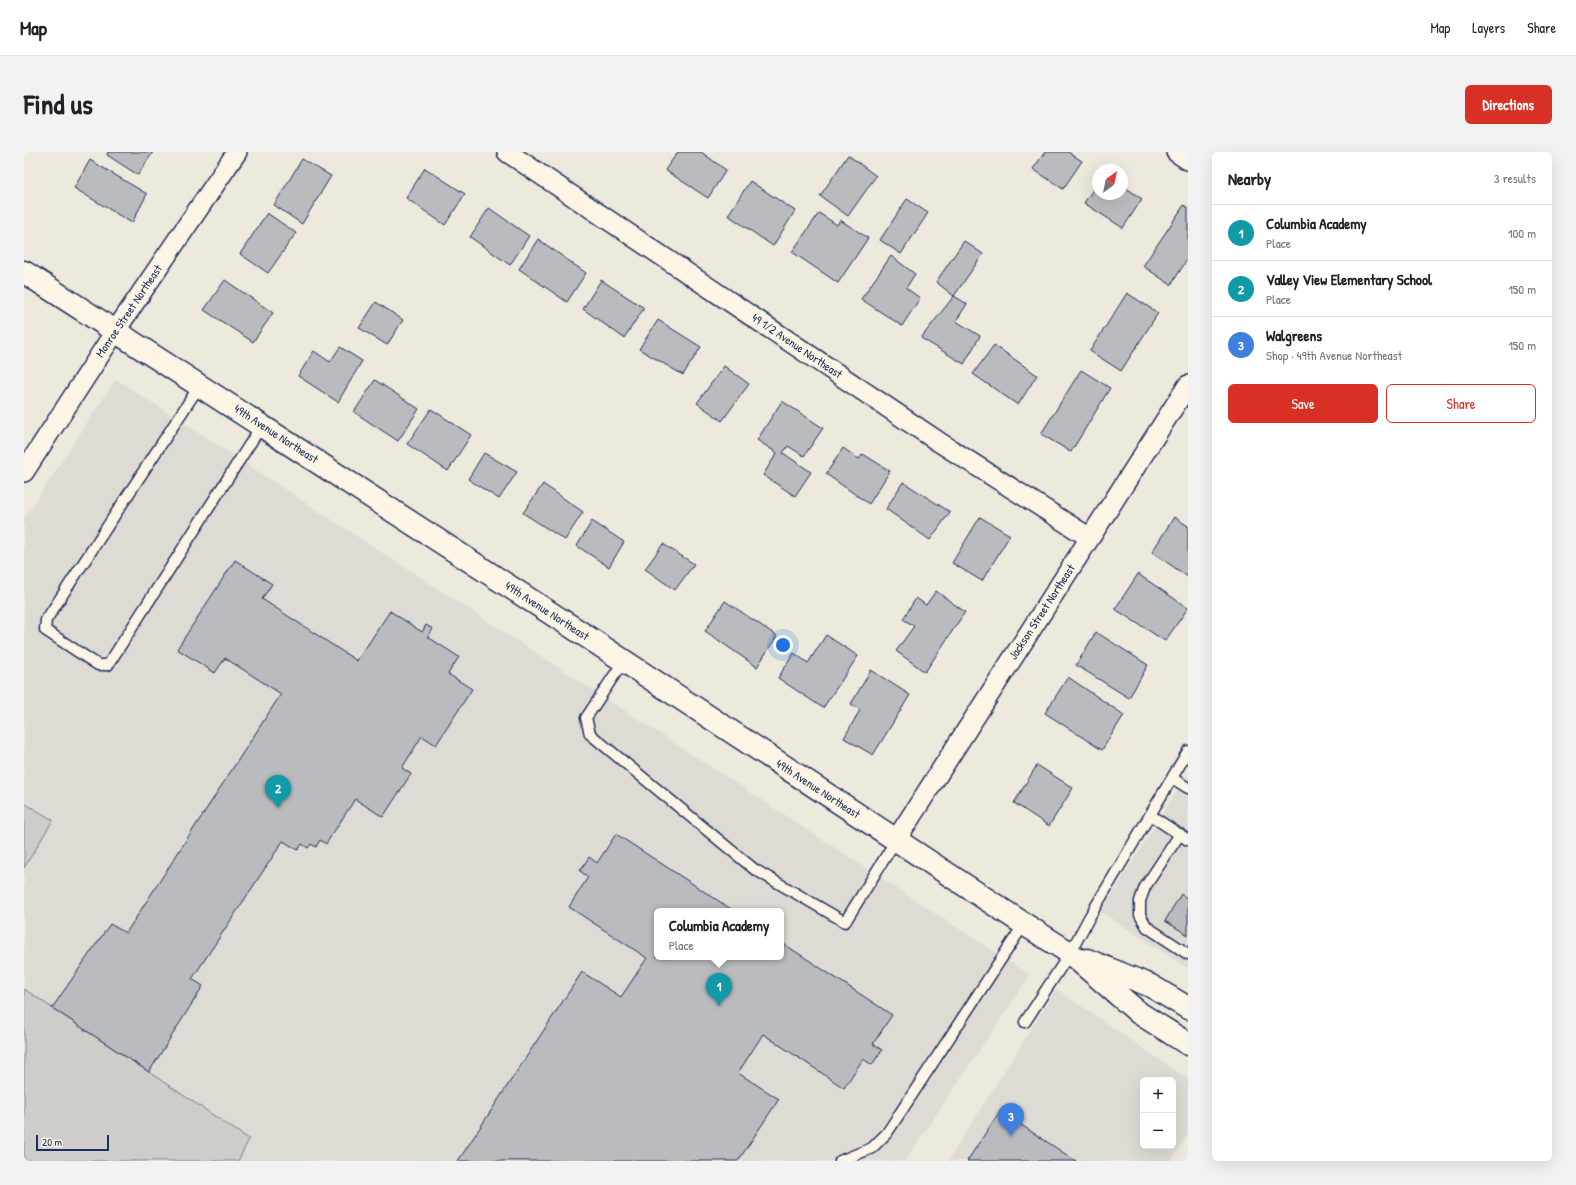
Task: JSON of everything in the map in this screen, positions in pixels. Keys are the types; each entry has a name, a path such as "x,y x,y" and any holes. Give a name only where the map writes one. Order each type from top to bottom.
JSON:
{"street":[{"name":"Monroe Street Northeast","path":"24,472 116,330 237,152"},
{"name":"49 1/2 Avenue Northeast","path":"507,152 939,442 1090,538"},
{"path":"1176,152 1188,160"},
{"name":"49th Avenue Northeast","path":"24,272 262,425 1070,953 1139,1013 1188,1044"},
{"name":"Jackson Street Northeast","path":"896,840 1188,385"},
{"name":"49th Avenue Northeast","path":"1070,953 1152,986 1188,1008"}],"lane":[{"path":"200,385 46,620 45,630 98,665 108,665 262,425"},
{"path":"623,662 586,718 590,734 754,869 846,922 896,840"},
{"path":"1025,1022 1070,953 1090,916 1188,751"},
{"path":"1172,778 1188,788"},
{"path":"1150,815 1184,837 1145,887 1140,901 1140,915 1147,927 1188,954"},
{"path":"840,1161 872,1148 887,1132 1024,924"}],"shaded area":[{"path":"116,379 1030,975 905,1161 24,1161 24,519"},
{"path":"1188,773 1188,968 1101,912"},
{"path":"24,803 53,820 24,868"},
{"path":"24,989 249,1139 238,1161 24,1161"},
{"path":"1056,989 1188,1079 1188,1134 1171,1161 948,1161"}],"building":[{"path":"108,152 153,152 138,175 107,155"},
{"path":"678,152 701,152 726,170 708,198 665,170"},
{"path":"1045,152 1068,152 1082,161 1063,189 1033,169"},
{"path":"848,155 876,176 848,216 820,196"},
{"path":"302,159 331,176 302,224 274,205"},
{"path":"90,160 147,194 132,223 74,188"},
{"path":"425,168 465,194 445,225 406,198"},
{"path":"750,181 795,211 773,246 728,215"},
{"path":"1128,189 1142,199 1123,228 1084,203 1092,191 1092,200 1128,200"},
{"path":"907,199 928,213 901,254 880,240"},
{"path":"1184,205 1188,208 1188,258 1171,285 1143,266"},
{"path":"489,208 529,236 510,265 470,237"},
{"path":"267,213 296,233 268,273 240,254"},
{"path":"819,213 837,225 840,220 868,238 838,283 792,252"},
{"path":"538,239 586,273 567,302 519,269"},
{"path":"964,241 983,254 954,296 936,282"},
{"path":"891,256 915,274 906,288 920,298 902,326 861,299"},
{"path":"225,280 273,313 253,342 204,310"},
{"path":"601,280 644,308 624,338 583,309"},
{"path":"1127,293 1158,313 1121,371 1090,351"},
{"path":"954,296 967,304 956,321 980,336 964,364 921,338"},
{"path":"376,302 403,320 387,345 359,328"},
{"path":"658,320 701,347 683,375 639,349"},
{"path":"994,345 1037,375 1018,405 973,374"},
{"path":"340,347 362,361 338,402 298,376 314,351 330,362"},
{"path":"724,366 749,384 722,421 697,403"},
{"path":"1081,370 1110,388 1071,452 1041,434"},
{"path":"375,380 419,409 398,441 354,412"},
{"path":"782,401 823,428 804,456 788,446 783,453 811,472 795,496 763,475 777,453 757,440"},
{"path":"431,409 471,435 448,471 407,444"},
{"path":"843,448 859,459 863,454 890,471 869,504 826,474"},
{"path":"484,453 517,472 499,499 468,479"},
{"path":"903,482 950,512 930,540 886,509"},
{"path":"543,484 583,512 565,540 523,513"},
{"path":"980,517 1010,535 982,581 952,563"},
{"path":"1174,517 1188,526 1188,577 1152,552"},
{"path":"592,521 624,542 609,567 577,546"},
{"path":"663,544 694,564 675,590 645,569"},
{"path":"235,560 272,584 262,599 357,661 390,611 422,632 426,625 433,629 428,637 459,657 448,674 472,689 436,745 422,736 402,768 411,774 383,817 355,799 326,844 320,840 316,847 311,844 308,848 302,844 298,850 283,841 192,979 203,986 149,1072 52,1008 110,924 126,933 281,694 225,658 215,673 177,649"},
{"path":"1138,574 1188,608 1165,641 1115,609"},
{"path":"936,591 965,612 925,672 896,651 914,626 903,619 916,598 926,605"},
{"path":"725,601 777,636 757,667 705,631"},
{"path":"1096,632 1148,665 1129,698 1076,665"},
{"path":"826,635 858,656 823,708 778,678 794,653 808,663"},
{"path":"871,670 910,695 873,755 844,738 860,710 851,704"},
{"path":"1068,677 1124,715 1102,750 1045,713"},
{"path":"1037,765 1073,788 1049,826 1014,803"},
{"path":"616,834 729,908 654,908 654,960 784,960 784,944 892,1015 873,1044 882,1050 872,1065 863,1059 844,1088 763,1034 738,1073 779,1099 738,1161 458,1161 582,972 621,997 647,958 569,907 588,877 580,871 589,857 597,863"},
{"path":"1181,894 1188,899 1188,935 1165,921"},
{"path":"1000,1111 1076,1161 967,1161"}],"place":[{"name":"Valley View Elementary School","path":"278,808"},
{"name":"Columbia Academy","path":"719,1006"},
{"name":"Walgreens","path":"1011,1136"}]}
